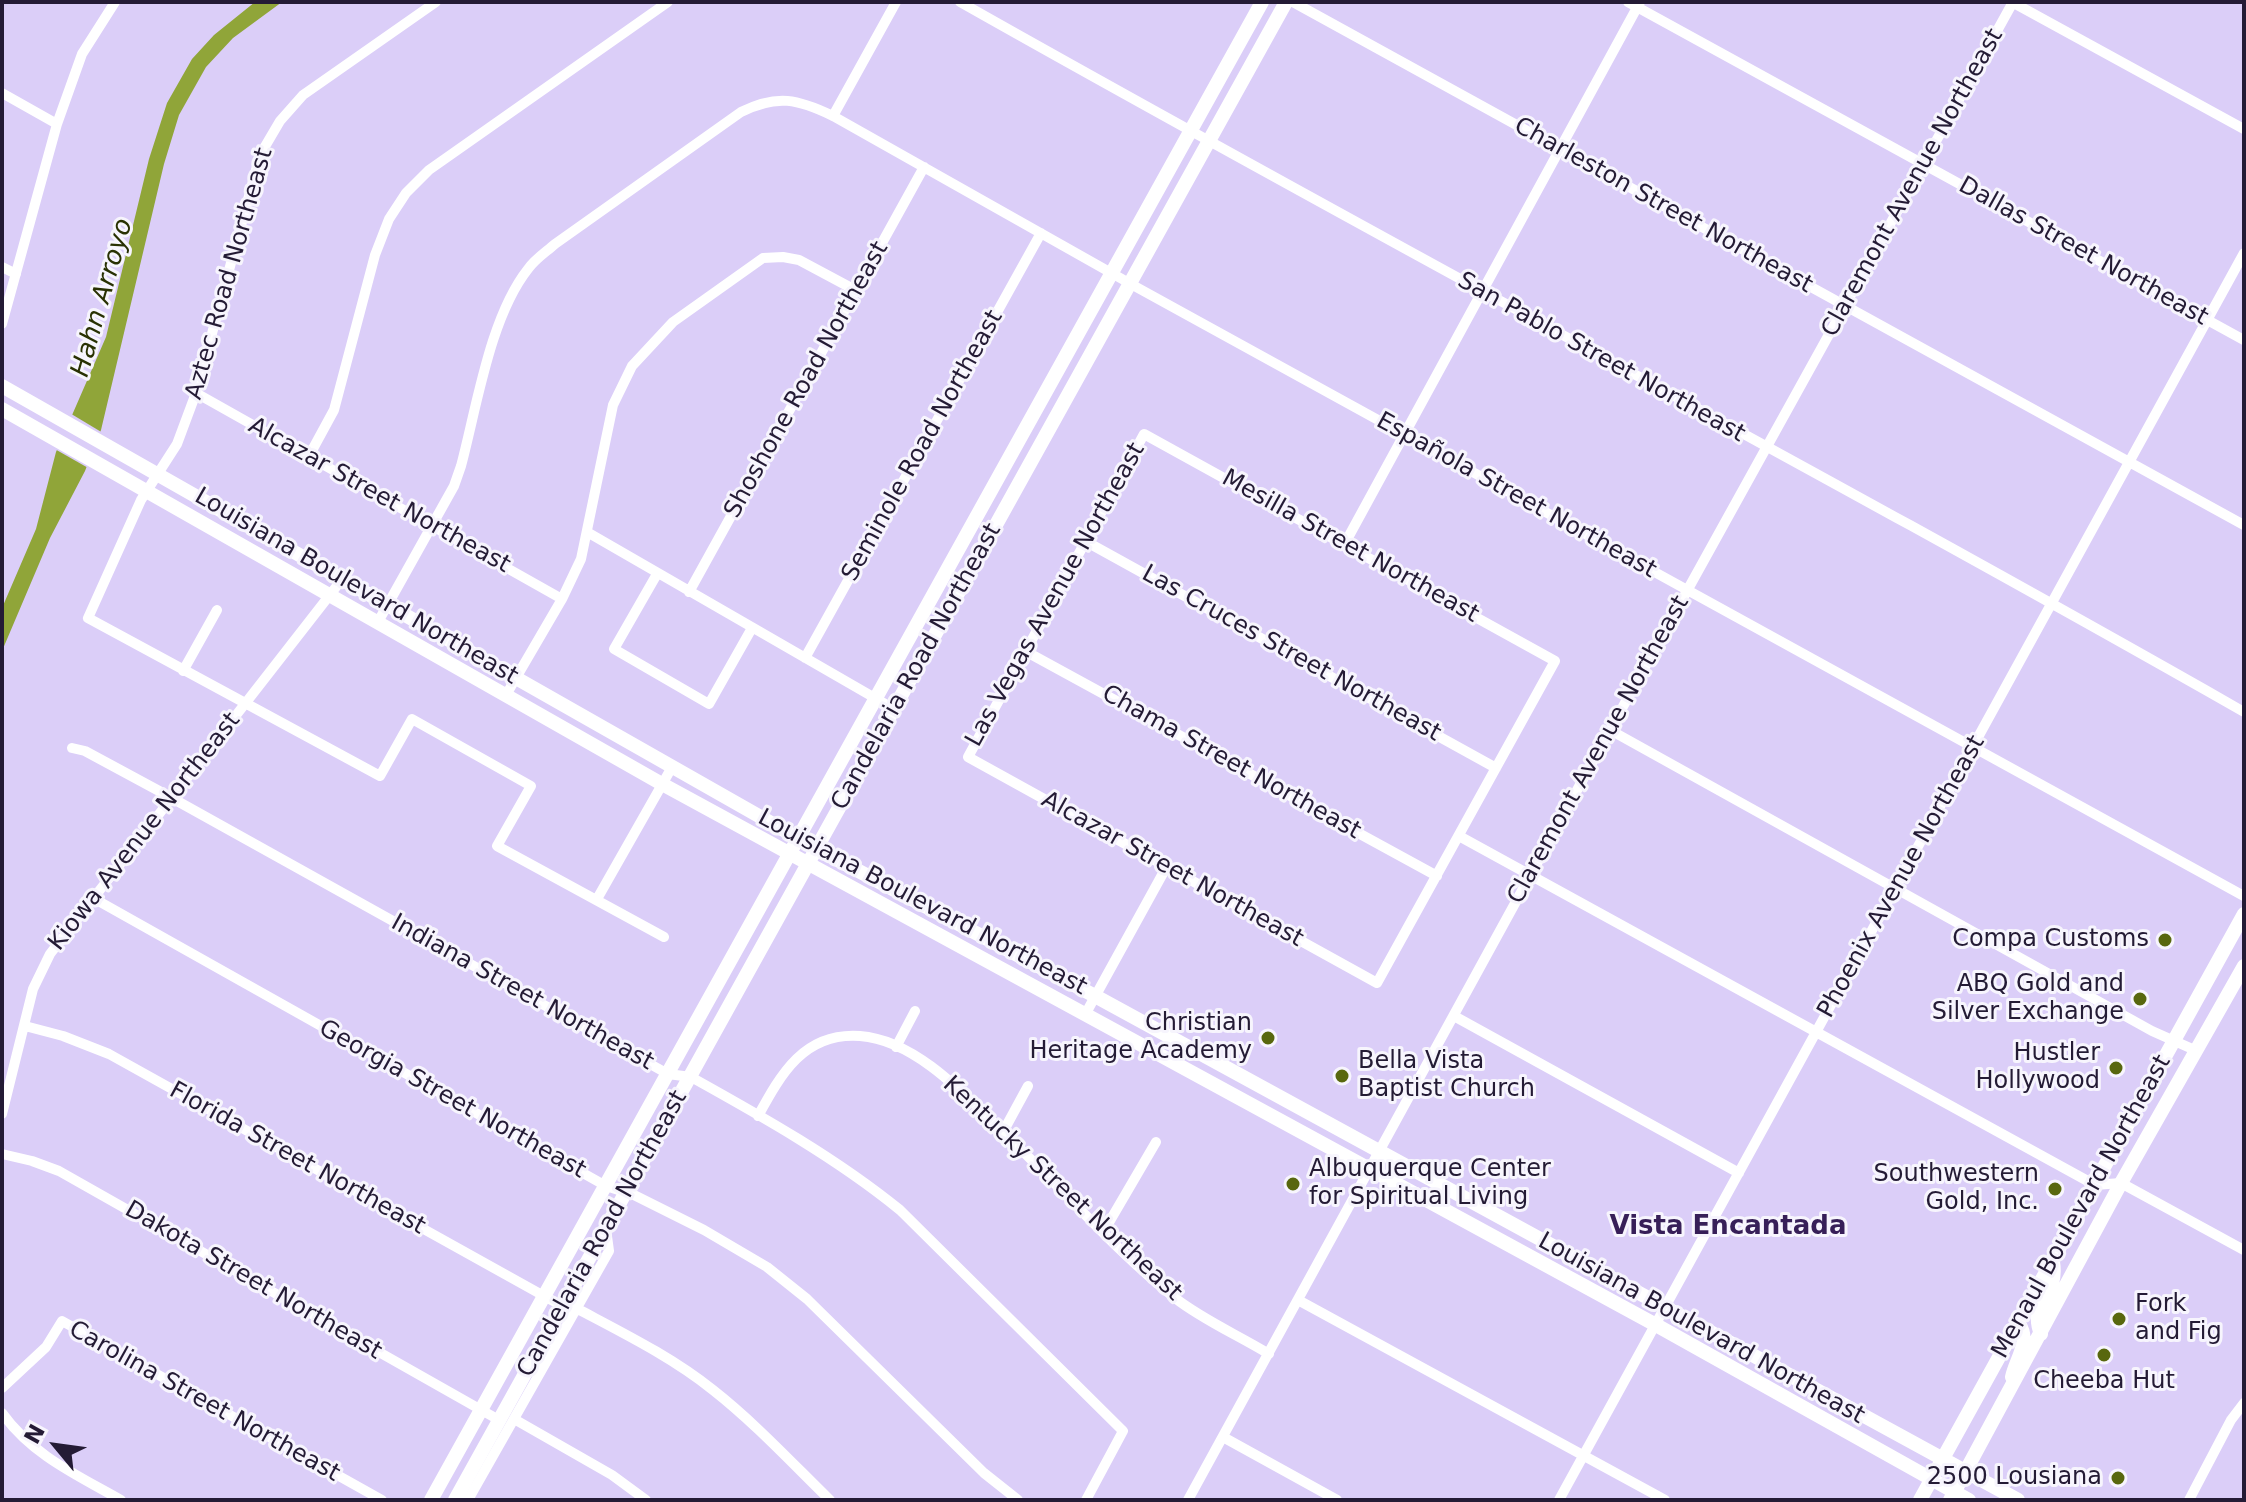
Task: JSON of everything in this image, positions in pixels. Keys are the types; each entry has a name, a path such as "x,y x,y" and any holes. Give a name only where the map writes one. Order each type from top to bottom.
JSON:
{"main road":[{"name":"Candelaria Road Northeast","path":"431,1500 1262,2"},
{"name":"Candelaria Road Northeast","path":"455,1500 506,1420 569,1307 606,1229 1286,2"},
{"name":"Louisiana Boulevard Northeast","path":"2,386 817,849 1095,996 2018,1500"},
{"name":"Louisiana Boulevard Northeast","path":"2,409 662,784 1656,1325 1932,1478 1952,1496 1969,1500"},
{"name":"Menaul Boulevard Northeast","path":"1920,1500 2244,914"},
{"name":"Menaul Boulevard Northeast","path":"1952,1496 2121,1183 2244,966"},
{"path":"2121,1183 2118,1163 2131,1136 2134,1114"},
{"path":"2080,1261 2086,1234 2100,1204 2095,1185"},
{"path":"2041,1334 2036,1321 2037,1313 2054,1282 2053,1262"},
{"path":"2008,1397 2015,1362 2024,1344 2023,1330 2019,1324"}],"street":[{"path":"2,324 57,124 82,54 115,2"},
{"name":"Aztec Road Northeast","path":"183,671 88,618 141,500 177,444 196,393 260,155 280,121 303,95 436,2"},
{"path":"309,456 334,410 375,255 389,219 406,193 429,170 668,2"},
{"path":"378,622 432,526 461,466 499,321 512,291 530,266 555,244 741,112 760,102 782,99 809,104 833,116 896,2"},
{"name":"San Pablo Street Northeast","path":"960,2 1190,132 2244,712"},
{"name":"Charleston Street Northeast","path":"1293,2 2244,525"},
{"path":"2013,2 2244,129"},
{"name":"Claremont Avenue Northeast","path":"1188,1500 2013,2"},
{"path":"1344,545 1560,150 1635,4"},
{"name":"Dallas Street Northeast","path":"1635,4 2244,340"},
{"path":"2,93 57,124"},
{"name":"Española Street Northeast","path":"833,116 1130,283 2244,896"},
{"name":"Shoshone Road Northeast","path":"689,592 924,167"},
{"name":"Seminole Road Northeast","path":"805,658 1041,233"},
{"name":"Phoenix Avenue Northeast","path":"1559,1500 2244,253"},
{"path":"506,695 562,599 581,559 613,405 621,383 647,348 673,322 763,258 799,260 857,291"},
{"path":"2,267 16,274"},
{"name":"Alcazar Street Northeast","path":"196,393 562,599"},
{"name":"Las Vegas Avenue Northeast","path":"968,757 1144,434"},
{"name":"Mesilla Street Northeast","path":"1144,434 1555,661 1496,768"},
{"path":"587,532 894,709"},
{"name":"Las Cruces Street Northeast","path":"1085,541 1496,768"},
{"path":"657,574 614,649 709,704 752,628"},
{"name":"Kiowa Avenue Northeast","path":"2,1114 33,989 50,954 343,578"},
{"path":"217,610 183,671 380,776 412,719 531,786 497,846 664,937"},
{"name":"Chama Street Northeast","path":"1025,651 1437,876"},
{"path":"1610,730 2197,1051"},
{"name":"Indiana Street Northeast","path":"72,748 85,751 172,798 668,1074 691,1077 841,1165 900,1210 1123,1431 1086,1500"},
{"name":"Alcazar Street Northeast","path":"968,757 1377,983 1437,876"},
{"path":"597,899 672,767"},
{"path":"1437,876 1496,768"},
{"path":"1459,836 2095,1185 2121,1183 2244,1250"},
{"path":"1086,1013 1167,866"},
{"name":"Georgia Street Northeast","path":"93,898 606,1186 627,1191 704,1230 767,1267 807,1299 984,1473 1018,1500"},
{"path":"896,1047 915,1011"},
{"path":"1454,1016 1739,1173"},
{"name":"Florida Street Northeast","path":"25,1026 63,1036 109,1054 544,1297 664,1357 712,1389 742,1414 830,1500"},
{"name":"Kentucky Street Northeast","path":"758,1116 785,1069 812,1047 842,1037 879,1039 951,1081 1175,1298 1269,1354"},
{"path":"1003,1132 1028,1086"},
{"path":"1104,1231 1156,1142"},
{"name":"Dakota Street Northeast","path":"2,1154 59,1171 481,1411 506,1420 612,1475 646,1500"},
{"path":"1298,1300 1665,1500"},
{"name":"Carolina Street Northeast","path":"2,1388 46,1347 62,1321 382,1500"},
{"path":"2189,1500 2231,1420 2244,1403"},
{"path":"2,1413 29,1445 121,1500"},
{"path":"468,1500 506,1420"},
{"path":"1223,1437 1337,1500"}],"shaded area":[{"path":"255,2 282,2 233,38 206,67 179,115 164,164 101,430 2,651 2,608 36,529 56,452 106,337 149,159 167,103 192,59 214,35"}],"pier":[{"path":"68,412 103,433 90,469 53,448"}],"place":[{"name":"Compa Customs","path":"2165,940"},
{"name":"ABQ Gold and Silver Exchange","path":"2140,999"},
{"name":"Christian Heritage Academy","path":"1268,1038"},
{"name":"Hustler Hollywood","path":"2116,1068"},
{"name":"Bella Vista Baptist Church","path":"1342,1076"},
{"name":"Albuquerque Center for Spiritual Living","path":"1293,1184"},
{"name":"Southwestern Gold, Inc.","path":"2055,1189"},
{"name":"Fork and Fig","path":"2119,1319"},
{"name":"Cheeba Hut","path":"2104,1355"},
{"name":"2500 Lousiana","path":"2118,1478"}],"district":[{"name":"Vista Encantada","path":"1728,1227"}],"water label":[{"name":"Hahn Arroyo","path":"103,298"}]}
